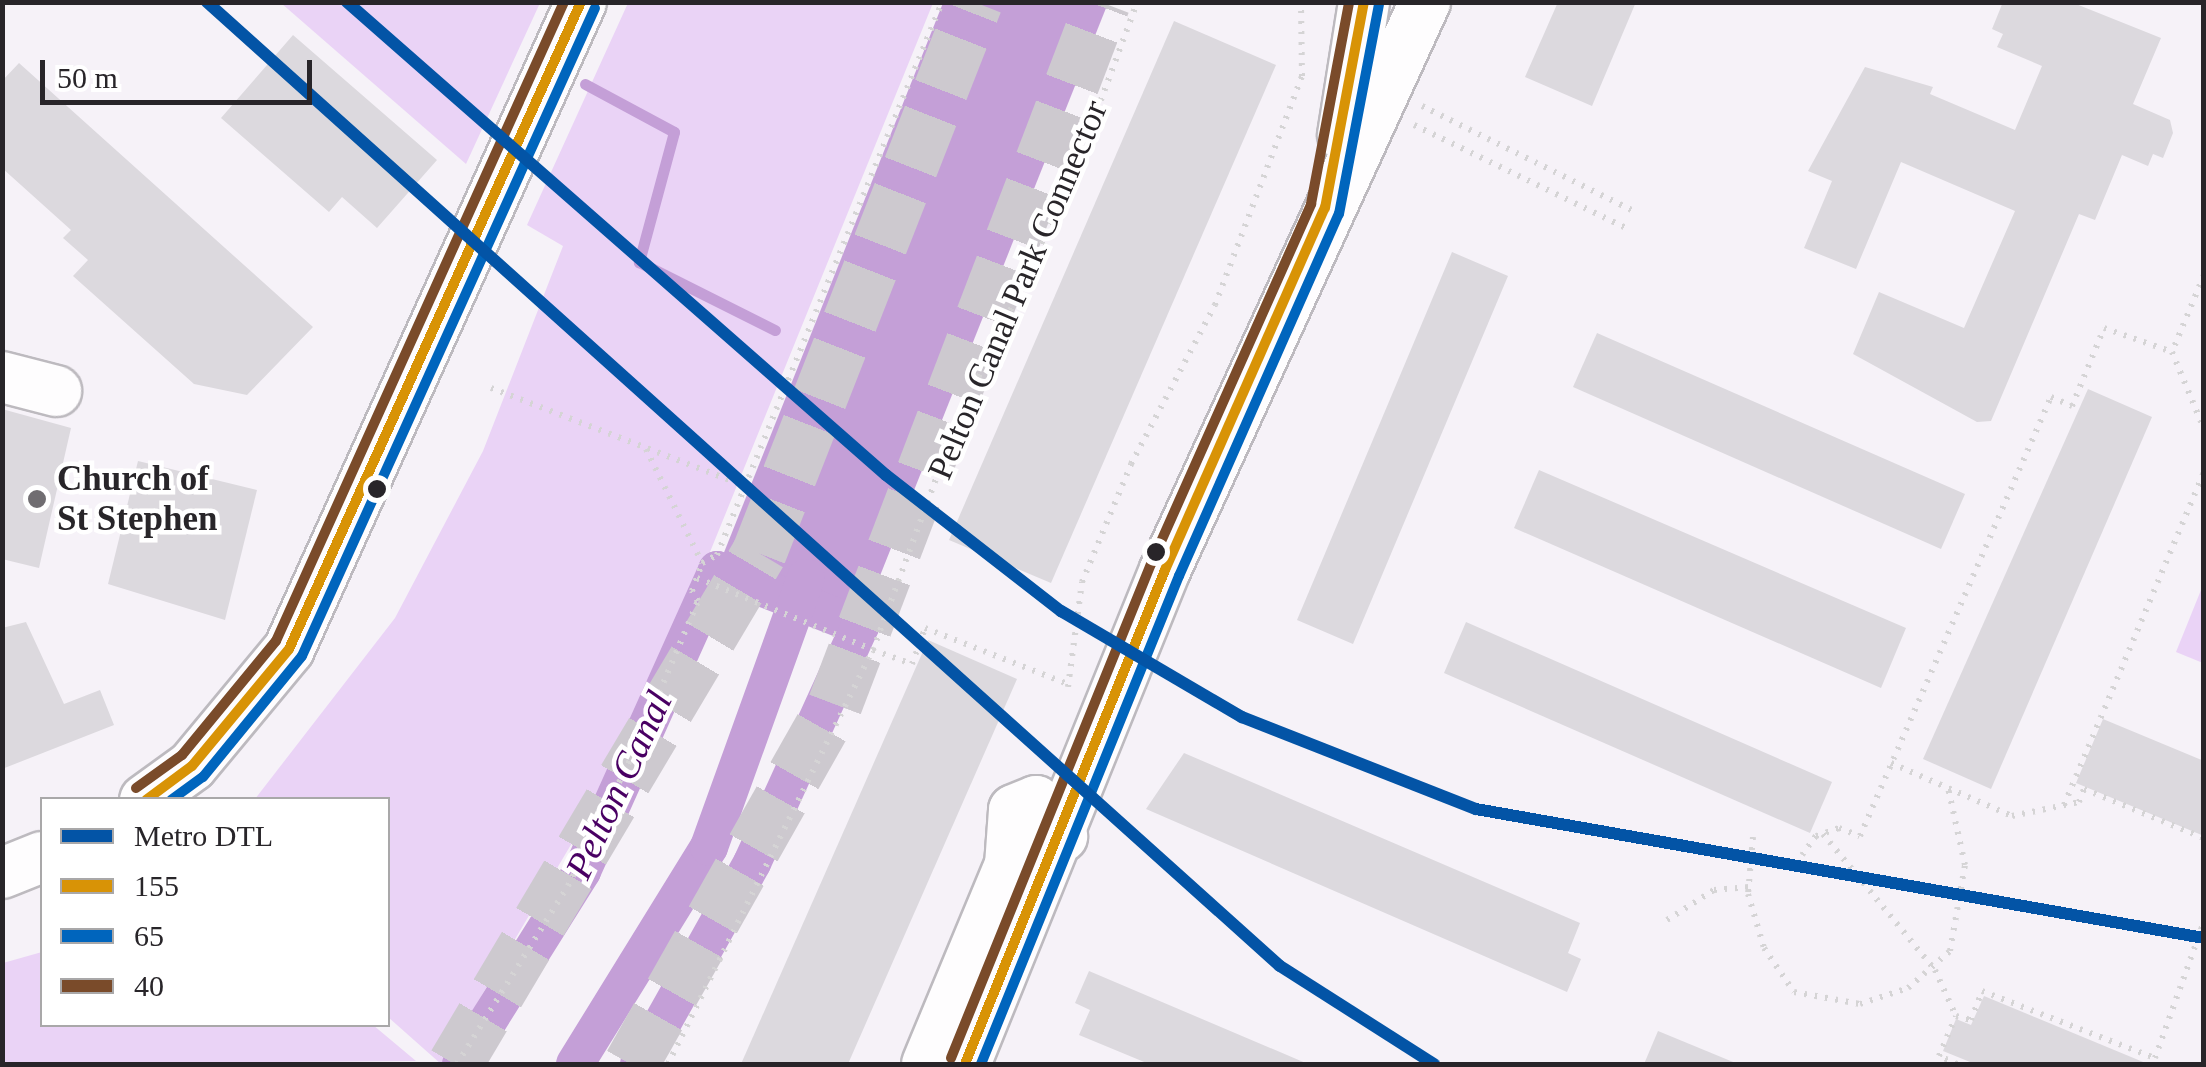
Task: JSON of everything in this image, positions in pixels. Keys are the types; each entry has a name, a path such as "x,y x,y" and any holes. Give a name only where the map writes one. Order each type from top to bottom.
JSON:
{"street":[{"path":"149,797 192,766 289,649 581,2"},
{"path":"1325,208 1364,2"},
{"path":"965,1064 1062,836 1165,570 1325,208 1425,2"},
{"path":"2,377 56,391"},
{"path":"927,1064 1010,865 1014,810 1036,801 1062,836"},
{"path":"2,873 40,858"}],"path":[{"path":"457,1064 577,869 698,601 697,578 702,562 716,554 942,2"},
{"name":"Pelton Canal Park Connector","path":"668,1064 873,650 956,424 1068,189 1137,2"},
{"path":"1066,702 1082,582 1130,464 1215,305 1302,76 1301,2"},
{"path":"1421,106 1636,212"},
{"path":"1412,124 1628,229"},
{"path":"2203,277 2172,352 2204,428"},
{"path":"1802,855 1822,834 1860,836 2051,397 2072,406 2104,328 2172,352"},
{"path":"492,388 745,486"},
{"path":"645,448 702,562"},
{"path":"2064,805 2204,472"},
{"path":"697,578 912,664 925,628 1069,685"},
{"path":"1891,764 2012,816 2079,802 2084,789 2204,838"},
{"path":"1752,836 1749,887 1764,948 1794,992 1860,1004 1935,970 1963,895 1948,788"},
{"path":"1822,834 1935,970 1956,1016 1939,1056 1957,1064"},
{"path":"1666,920 1714,890 1749,887"},
{"path":"1956,1016 1971,1020 1982,991 2155,1058 2204,921"}],"shaded area":[{"path":"281,3 540,3 466,164"},
{"path":"628,3 933,3 710,552 585,821 441,1064 390,1019 390,797 257,797 395,618 483,451 563,246 527,225"},
{"path":"943,3 1108,3 860,626 717,570"},
{"path":"2203,585 2203,663 2176,652"},
{"path":"40,953 40,1027 375,1027 416,1061 3,1064 3,963"}],"building":[{"path":"1558,2 1636,2 1592,106 1525,77"},
{"path":"2003,2 2071,2 2161,38 2133,104 2170,120 2173,133 2163,158 2153,154 2148,166 2122,155 2095,220 2079,214 1991,421 1977,422 1853,354 1879,292 1964,328 2015,211 1901,162 1856,269 1804,248 1832,181 1808,171 1865,67 1933,87 1930,94 2015,130 2042,66 1997,47 2003,34 1992,29"},
{"path":"1174,21 1276,65 1051,583 949,540"},
{"path":"293,35 437,160 377,228 342,197 329,212 221,118"},
{"path":"19,63 313,327 247,395 194,384 73,276 88,260 63,238 71,230 2,168 2,81"},
{"path":"1452,252 1508,276 1353,644 1297,620"},
{"path":"1597,333 1965,494 1941,549 1573,387"},
{"path":"2088,389 2152,417 1991,789 1923,759"},
{"path":"2,409 71,428 39,568 2,559"},
{"path":"138,461 257,490 225,620 108,584"},
{"path":"1539,470 1906,628 1881,688 1514,528"},
{"path":"26,622 64,704 100,690 114,725 2,769 2,628"},
{"path":"1466,622 1832,782 1810,833 1444,673"},
{"path":"928,640 1017,679 848,1064 741,1064"},
{"path":"2103,719 2204,761 2204,836 2076,783"},
{"path":"1184,753 1580,923 1568,953 1581,959 1567,992 1146,809"},
{"path":"1089,971 1308,1064 1149,1064 1079,1035 1090,1010 1075,1003"},
{"path":"1984,996 2148,1064 1975,1064 1943,1051 1956,1019 1971,1025"},
{"path":"1658,1031 1738,1064 1644,1064"}],"waterway":[{"path":"585,84 674,132 639,262 775,330"},
{"name":"Pelton Canal","path":"461,1064 582,871 717,570 860,626 752,863 639,1064"},
{"name":"Pelton Canal","path":"575,1064 709,847 806,578"}],"tunnel":[{"path":"455,1064 759,553 975,2"},
{"path":"631,1064 835,704 1103,2"}],"metro line":[{"name":"DTL","path":"207,2 1280,966 1434,1064"},
{"name":"DTL","path":"347,2 886,475 1061,611 1242,717 1476,809 2204,938"}],"transit line":[{"name":"40","path":"136,788 182,755 276,641 564,2"},
{"name":"155","path":"150,797 192,766 289,649 581,2"},
{"name":"40","path":"951,1058 1151,564 1311,204 1349,2"},
{"name":"155","path":"965,1064 1165,570 1325,208 1364,2"},
{"name":"65","path":"981,1064 1179,576 1339,214 1379,5"},
{"name":"65","path":"175,797 203,777 302,656 595,8"}],"place":[{"name":"Church of St Stephen","path":"37,499"}]}
